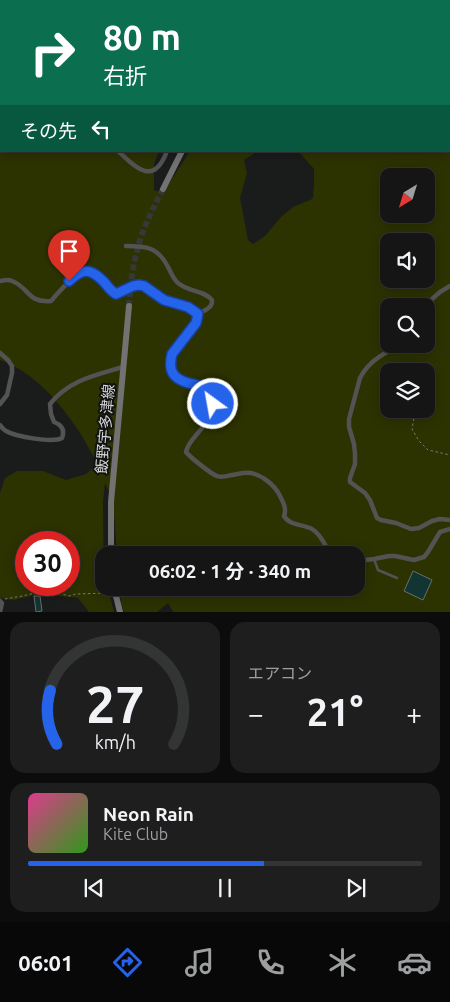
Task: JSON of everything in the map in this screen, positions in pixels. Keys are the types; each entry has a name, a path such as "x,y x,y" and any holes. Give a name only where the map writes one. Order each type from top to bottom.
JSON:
{"main road":[{"path":"162,189 181,152"},
{"name":"飯野宇多津線","path":"110,546 111,502 130,306"},
{"path":"114,596 120,612"}],"street":[{"path":"119,152 139,169 147,172 159,167 167,152"},
{"path":"126,246 139,246 156,251 162,257 176,282 185,288 208,294 212,300 211,307 198,314 196,323 175,348 170,360 173,376 180,381 205,386 211,391 213,397 213,404 204,426 187,447 186,452 216,476 223,478 245,473 260,476 278,492 285,506 284,516 287,520 317,533 325,546"},
{"path":"0,281 11,280 41,302 51,301 78,273 91,272 116,294 133,286 144,286 164,300 188,307 198,314"},
{"path":"433,298 450,286"},
{"path":"0,353 12,366 12,373 7,396 0,404"},
{"path":"386,353 371,362 360,378 349,419 355,454 355,464 350,482 365,493 377,518 381,520 396,523 410,529 419,528 440,519 450,520"},
{"path":"0,425 6,431 20,436 43,440 58,440 64,434 63,428 60,424 54,422 50,414 50,404 56,396 78,381 124,367"},
{"path":"365,560 389,556 414,560 424,557 440,532 450,529"},
{"path":"1,611 2,600"}],"lane":[{"path":"374,559 378,570 397,578"}],"path":[{"path":"414,418 412,430 419,441 428,450 450,455"},
{"path":"2,600 48,590 69,596 95,592"}],"green space":[{"path":"0,152 159,152 154,164 154,190 163,193 189,152 256,152 244,160 247,173 240,198 248,240 253,244 265,236 281,217 293,207 313,198 314,169 299,152 450,152 450,612 173,612 168,603 157,612 124,612 121,596 365,596 365,546 116,546 113,500 105,483 103,502 104,546 95,546 95,596 110,596 114,612 89,612 78,598 59,596 80,596 80,531 15,531 15,596 31,596 14,600 0,598 0,493 5,478 17,471 43,471 66,480 86,474 97,464 80,433 58,403 30,377 0,360"}],"building":[{"path":"413,571 432,580 423,600 404,591"},
{"path":"34,596 40,596 42,611 36,612"}],"tunnel":[{"path":"129,306 135,258 139,243 148,219 163,189"}],"route":[{"path":"69,281 78,273 91,272 116,294 133,286 144,286 164,300 188,307 198,314 196,323 172,354 170,360 171,369 173,376 180,381 205,386 211,391 213,404"}]}
